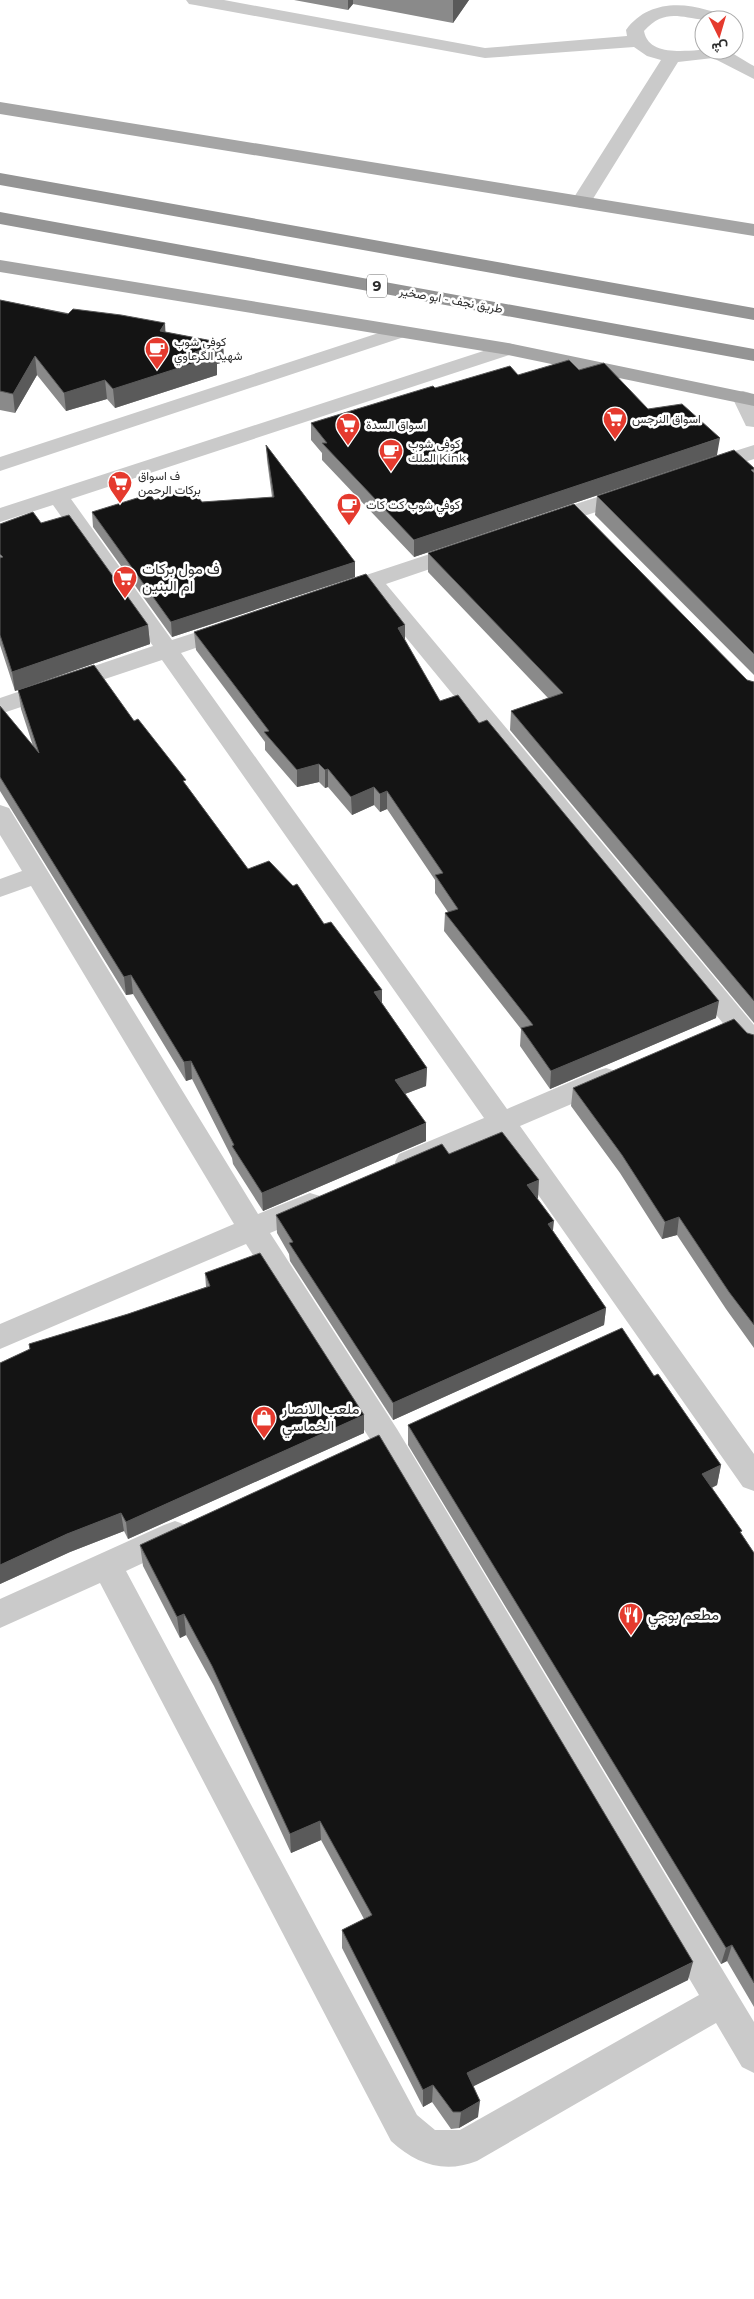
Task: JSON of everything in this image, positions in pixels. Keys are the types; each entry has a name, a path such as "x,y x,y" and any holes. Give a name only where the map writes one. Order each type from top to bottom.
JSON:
{"highway":[{"path":"0,179 754,314"},
{"name":"طريق نجف - ابو صخير","path":"0,218 460,301 600,313 754,355"},
{"path":"460,301 472,299 491,288 496,274 493,266"},
{"path":"600,313 613,296 625,291"}],"main road":[{"path":"0,108 754,230"},
{"path":"0,266 508,349 748,399"}],"street":[{"path":"195,0 485,53 638,41"},
{"path":"694,57 672,57 652,51 638,41 635,30 642,19 658,12 697,6"},
{"path":"580,202 672,57"},
{"path":"731,60 754,74"},
{"path":"0,464 400,332"},
{"path":"0,515 508,349"},
{"path":"748,399 754,421"},
{"path":"688,474 754,452"},
{"path":"520,530 583,518 651,486"},
{"path":"58,496 501,1122 630,1328 754,1478"},
{"path":"316,599 483,543"},
{"path":"371,580 754,1043"},
{"path":"0,706 250,621"},
{"path":"0,814 252,1229 399,1432 721,2000 754,2054"},
{"path":"0,888 37,876"},
{"path":"710,1034 737,1022"},
{"path":"386,1172 628,1068"},
{"path":"0,1337 332,1195"},
{"path":"359,1450 399,1432"},
{"path":"0,1614 196,1524"},
{"path":"106,1565 404,2128 417,2140 441,2151 464,2148 721,2000"}],"building":[{"path":"0,300 68,314 73,309 165,323 160,331 223,343 195,352 216,356 113,389 105,380 64,393 35,356 13,394 0,391"},
{"path":"569,360 579,370 604,363 648,409 682,404 720,438 414,540 322,443 327,443 311,423 433,386 435,388 510,366 518,375"},
{"path":"266,445 355,562 171,622 92,512 150,494 154,500 192,489 202,502 274,497"},
{"path":"734,450 754,468 751,470 754,473 754,654 597,496"},
{"path":"574,504 747,680 754,682 754,1001 511,711 563,693 428,553"},
{"path":"33,512 41,523 69,515 148,625 12,672 0,635 0,558 3,557 0,554 0,524"},
{"path":"366,574 405,625 398,628 440,701 458,695 479,723 487,720 719,1001 551,1071 521,1028 533,1025 445,913 458,909 435,875 443,873 387,791 380,794 374,787 351,797 328,769 325,770 319,764 297,770 264,732 269,731 194,632"},
{"path":"94,665 134,721 138,719 186,780 183,781 248,869 269,861 293,886 297,884 324,924 331,922 382,990 374,992 427,1068 395,1080 426,1123 262,1193 232,1146 234,1145 191,1061 184,1062 131,975 124,977 0,777 0,706 39,753 18,690"},
{"path":"734,1019 747,1033 754,1035 754,1325 729,1292 679,1217 665,1222 622,1155 573,1088"},
{"path":"502,1132 539,1180 527,1185 554,1221 548,1224 606,1308 393,1403 289,1243 293,1242 276,1215 442,1144 449,1154"},
{"path":"260,1253 364,1415 126,1522 121,1513 67,1534 0,1565 0,1363 30,1349 29,1344 128,1314 210,1286 205,1273"},
{"path":"622,1328 654,1376 658,1374 721,1465 702,1474 742,1531 740,1532 754,1553 754,1983 732,1945 726,1948 408,1425"},
{"path":"379,1435 693,1962 467,2073 480,2101 461,2112 453,2112 433,2085 423,2090 342,1930 372,1915 320,1821 290,1834 212,1666 184,1614 177,1617 140,1545"}],"place":[{"name":"كوفي شوب شهيد الگرعاوي","path":"157,370"},
{"name":"اسواق النرجس","path":"615,440"},
{"name":"اسواق السدة","path":"348,446"},
{"name":"كوفي شوب الملك Kink","path":"391,472"},
{"name":"ف اسواق بركات الرحمن","path":"120,504"},
{"name":"كوفي شوب كت كات","path":"349,526"},
{"name":"ف مول بركات ام البنين","path":"125,599"},
{"name":"ملعب الانصار الخماسي","path":"264,1439"},
{"name":"مطعم بوجي","path":"631,1636"}]}
